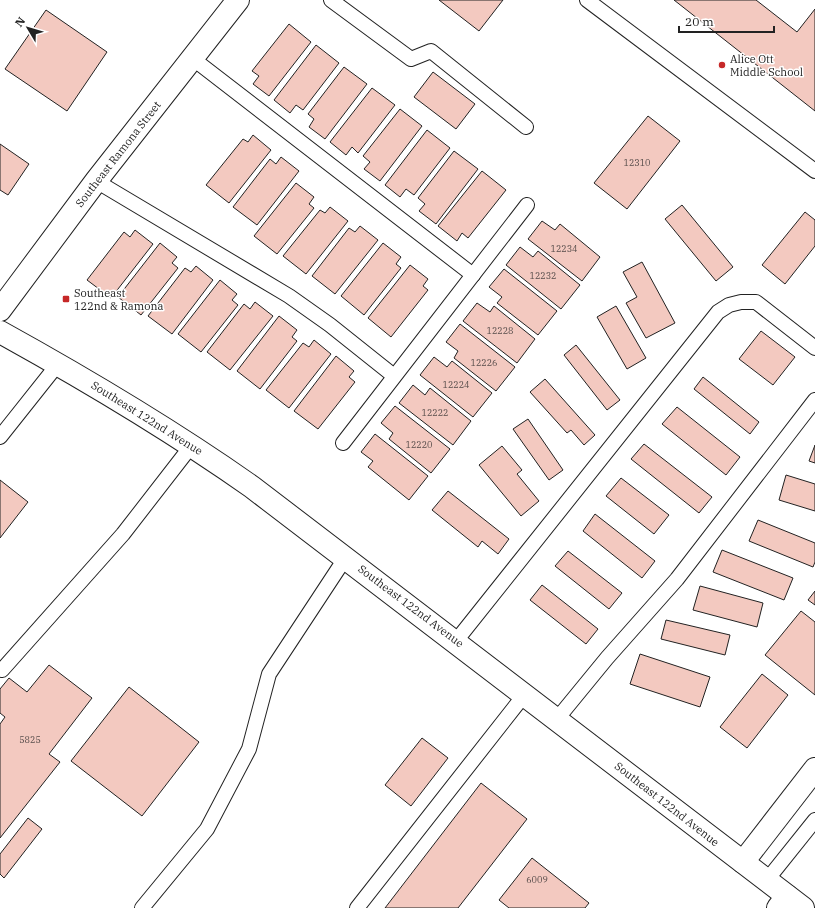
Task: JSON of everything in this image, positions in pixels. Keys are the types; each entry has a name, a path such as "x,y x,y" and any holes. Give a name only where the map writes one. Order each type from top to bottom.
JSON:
{"main road":[{"name":"Southeast Ramona Street","path":"0,310 96,181 238,0"},
{"name":"Southeast 122nd Avenue","path":"0,332 98,386 192,445 293,516 767,880 789,904"},
{"path":"742,862 815,769"}],"lane":[{"path":"331,0 411,59 431,51 526,127"},
{"path":"587,0 815,171"},
{"path":"192,58 473,275"},
{"path":"96,181 288,296 330,325 394,376"},
{"path":"344,443 394,376 527,205"},
{"path":"456,641 718,312 729,305 741,302 756,302 815,348"},
{"path":"0,437 58,364"},
{"path":"556,719 607,658 677,579 815,400"},
{"path":"2,670 123,534 192,445"},
{"path":"142,908 207,829 249,749 269,674 346,557"},
{"path":"357,908 525,694"},
{"path":"767,880 815,820"}],"building":[{"path":"439,0 503,0 479,31"},
{"path":"674,0 756,0 797,32 815,9 815,111"},
{"path":"46,10 107,52 67,111 5,69"},
{"path":"289,24 311,42 269,96 253,84 259,76 252,71"},
{"path":"316,45 339,63 303,110 296,105 290,113 274,100"},
{"path":"344,67 367,84 325,139 309,127 314,119 308,114"},
{"path":"433,72 475,104 456,129 414,97"},
{"path":"372,88 395,105 358,153 352,147 346,155 330,142"},
{"path":"400,109 422,126 380,181 364,169 370,162 363,156"},
{"path":"648,116 680,141 627,209 594,183"},
{"path":"427,130 450,148 414,195 406,189 400,197 385,185"},
{"path":"253,135 271,150 229,203 206,185 243,139 248,142"},
{"path":"0,144 29,164 8,195 0,190"},
{"path":"454,151 478,169 436,224 419,211 425,204 418,198"},
{"path":"281,157 299,171 257,225 233,207 270,159 276,164"},
{"path":"482,171 506,190 468,238 462,233 457,241 438,226"},
{"path":"296,183 314,197 309,204 314,208 277,254 254,236"},
{"path":"682,205 733,267 716,281 665,219"},
{"path":"330,207 348,221 306,274 283,256 320,210 325,213"},
{"path":"805,212 815,220 815,246 785,284 762,265"},
{"path":"542,221 555,230 560,224 600,257 582,281 528,239"},
{"path":"360,226 378,240 335,294 312,276 349,228 355,232"},
{"path":"135,230 153,244 111,298 87,280 124,232 130,237"},
{"path":"160,243 177,257 172,263 178,268 141,315 118,297"},
{"path":"383,243 401,257 396,264 401,268 364,315 341,296"},
{"path":"520,247 533,257 538,251 580,285 561,309 506,265"},
{"path":"642,262 675,323 646,338 626,303 637,297 623,272"},
{"path":"410,265 428,279 423,286 428,290 391,337 368,318"},
{"path":"196,266 213,280 172,334 148,316 185,268 191,272"},
{"path":"504,269 557,311 538,335 497,303 502,297 489,287"},
{"path":"220,280 237,294 232,300 238,305 201,352 178,334"},
{"path":"255,302 273,316 230,370 207,352 244,304 250,309"},
{"path":"477,303 490,312 494,306 535,339 517,363 463,321"},
{"path":"616,306 646,358 627,369 597,317"},
{"path":"279,316 297,330 292,337 297,341 260,389 237,371"},
{"path":"460,324 515,367 496,391 454,358 458,351 446,342"},
{"path":"761,331 795,357 773,385 739,359"},
{"path":"314,340 331,354 289,408 266,390 303,343 309,347"},
{"path":"576,345 620,400 607,410 564,355"},
{"path":"336,356 354,371 349,377 355,382 318,429 294,411"},
{"path":"434,357 447,367 452,361 492,393 473,417 420,375"},
{"path":"703,377 759,422 750,434 694,389"},
{"path":"545,379 595,435 584,445 571,430 567,433 530,392"},
{"path":"413,385 425,395 430,388 471,421 453,445 399,403"},
{"path":"395,406 450,449 431,473 389,439 393,433 381,423"},
{"path":"677,407 740,457 726,475 662,424"},
{"path":"528,419 563,470 549,480 513,429"},
{"path":"375,434 428,476 409,500 368,467 373,461 361,452"},
{"path":"644,444 712,497 699,513 631,459"},
{"path":"815,445 815,463 809,461"},
{"path":"502,446 522,470 517,474 539,501 521,516 479,465"},
{"path":"786,475 815,484 815,511 779,500"},
{"path":"621,478 669,515 654,534 606,496"},
{"path":"0,480 28,502 0,538"},
{"path":"448,491 509,539 498,554 482,541 478,547 432,510"},
{"path":"595,514 655,561 642,578 583,531"},
{"path":"758,520 815,543 815,562 813,567 749,541"},
{"path":"722,550 793,578 784,600 713,572"},
{"path":"568,551 622,593 609,609 555,566"},
{"path":"542,585 598,629 586,644 530,600"},
{"path":"700,586 763,603 757,627 693,610"},
{"path":"815,591 815,605 808,600"},
{"path":"801,611 815,622 815,695 765,655"},
{"path":"666,620 730,635 725,655 661,639"},
{"path":"640,654 710,677 700,707 630,684"},
{"path":"49,665 92,698 49,754 60,762 0,838 0,724 5,717 0,713 0,689 9,678 27,692"},
{"path":"762,674 788,695 747,748 720,727"},
{"path":"129,687 199,742 142,816 71,761"},
{"path":"422,738 448,758 411,806 385,785"},
{"path":"481,783 527,819 458,908 385,908"},
{"path":"28,818 42,829 4,878 0,874 0,854"},
{"path":"532,858 589,903 585,908 509,908 499,900"}],"place":[{"name":"Alice Ott Middle School","path":"722,65"},
{"name":"Southeast 122nd & Ramona","path":"66,299"}]}
